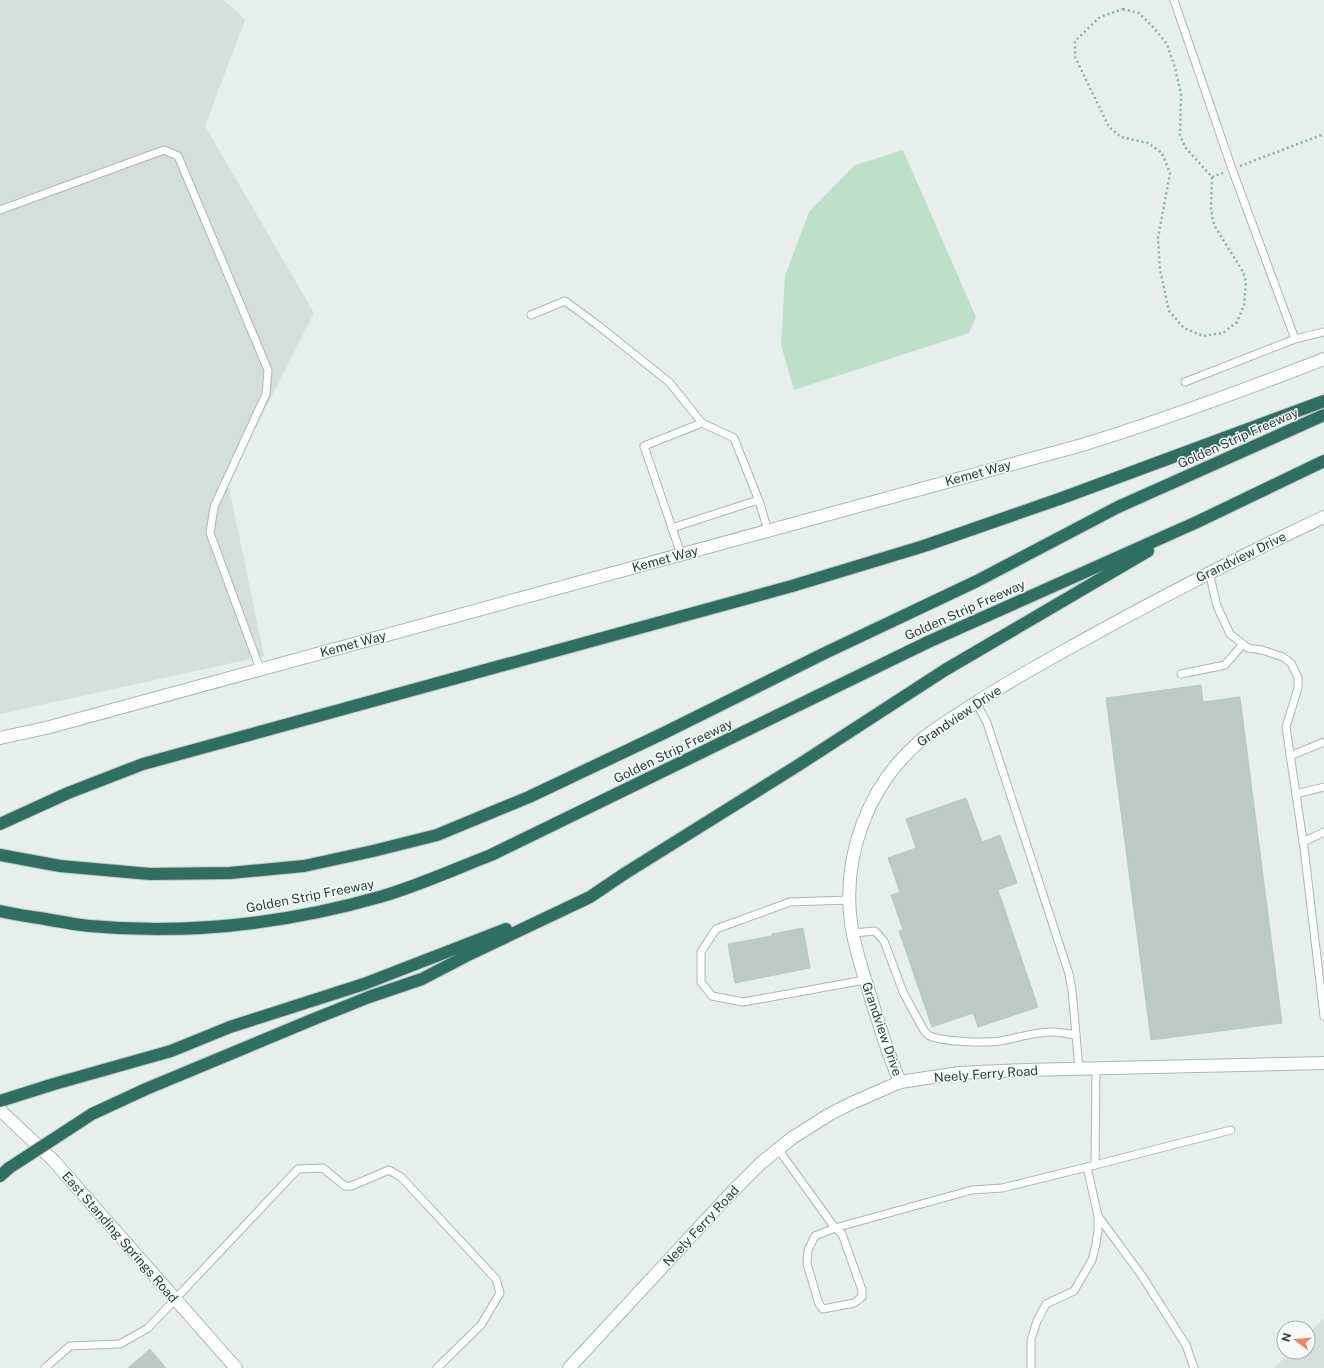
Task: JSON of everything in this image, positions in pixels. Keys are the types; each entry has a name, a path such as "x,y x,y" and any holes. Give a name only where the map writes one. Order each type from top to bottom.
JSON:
{"highway":[{"path":"0,824 68,792 143,764 792,586 924,546 1062,498 1324,401"},
{"name":"Golden Strip Freeway","path":"0,855 60,866 150,874 230,873 304,866 436,835 529,797 977,581 1118,507 1324,415"},
{"name":"Golden Strip Freeway","path":"3,912 88,926 177,929 236,925 278,919 336,908 384,896 491,855 928,642 1197,522 1324,461"},
{"path":"4,1172 92,1114 146,1089 314,1019 422,980 470,954 590,897 945,670 1197,522"},
{"path":"0,1101 171,1051 230,1028 364,984 590,897"}],"street":[{"name":"Kemet Way","path":"0,738 46,728 1082,445 1132,430 1192,409 1324,359"},
{"name":"Grandview Drive","path":"900,1082 887,1052 865,980 853,933 849,900 850,873 859,834 872,803 884,781 920,740 976,702 1103,629 1209,572 1324,516"},
{"name":"Neely Ferry Road","path":"569,1368 729,1195 761,1163 792,1138 830,1114 900,1082 959,1073 1096,1068 1324,1063"},
{"name":"East Standing Springs Road","path":"0,1110 52,1160 236,1368"}],"lane":[{"path":"1174,0 1232,169 1296,339"},
{"path":"0,210 164,150 178,156 268,370 266,394 214,507 210,533 260,669"},
{"path":"531,315 565,301 669,382 702,423 734,438 759,501 768,530"},
{"path":"1185,382 1296,339 1324,332"},
{"path":"681,554 644,446 702,423"},
{"path":"672,528 759,501"},
{"path":"1209,572 1217,606 1230,634 1248,648 1262,650 1283,657 1292,663 1298,678 1298,688 1286,723 1303,842 1324,1016"},
{"path":"1181,674 1225,665 1243,644"},
{"path":"976,702 987,722 1068,974 1072,990 1079,1069"},
{"path":"1290,756 1324,742"},
{"path":"1296,794 1324,787"},
{"path":"1303,842 1324,832"},
{"path":"849,900 790,902 716,929 700,952 701,982 712,996 742,1002 865,980"},
{"path":"853,933 875,930 884,941 903,992 925,1032 929,1035 972,1042 990,1042 1031,1034 1052,1032 1076,1035"},
{"path":"1095,1165 1096,1068"},
{"path":"778,1149 835,1228 842,1234 862,1290 862,1297 854,1303 823,1309 819,1304 807,1264 808,1250 816,1236 835,1228 972,1190 1002,1188 1231,1130"},
{"path":"1031,1368 1031,1340 1037,1321 1046,1304 1074,1291 1092,1260 1098,1231 1098,1216 1087,1167"},
{"path":"45,1368 70,1346 120,1344 148,1328 298,1169 323,1168 345,1186 351,1186 389,1170 401,1177 496,1279 500,1292 481,1325 437,1368"},
{"path":"1098,1216 1142,1276 1186,1346 1194,1368"}],"path":[{"path":"1124,9 1139,13 1167,44 1182,94 1180,135 1185,147 1212,177 1211,210 1214,225 1221,239 1234,255 1243,272 1246,282 1244,305 1237,322 1223,333 1203,336 1184,328 1169,311 1160,270 1158,238 1170,173 1162,153 1148,143 1121,137 1110,127 1075,57 1075,41 1100,17 1124,9"},
{"path":"1212,177 1324,134"}],"shaded area":[{"path":"0,0 224,0 245,20 205,126 314,313 228,482 264,656 0,714"},
{"path":"1324,1318 1324,1368 1274,1368 1282,1360 1316,1360 1316,1326"}],"green space":[{"path":"903,150 976,317 969,333 794,390 781,345 785,276 809,212 855,165"}],"building":[{"path":"1201,685 1203,702 1240,697 1282,1023 1151,1040 1106,698"},
{"path":"966,798 982,842 1000,835 1017,883 998,890 1038,1007 978,1027 973,1013 932,1027 899,931 903,930 891,895 900,892 888,858 916,848 906,819"},
{"path":"803,928 810,968 735,983 728,944 772,936 772,934"},
{"path":"150,1349 166,1368 128,1368"}]}
